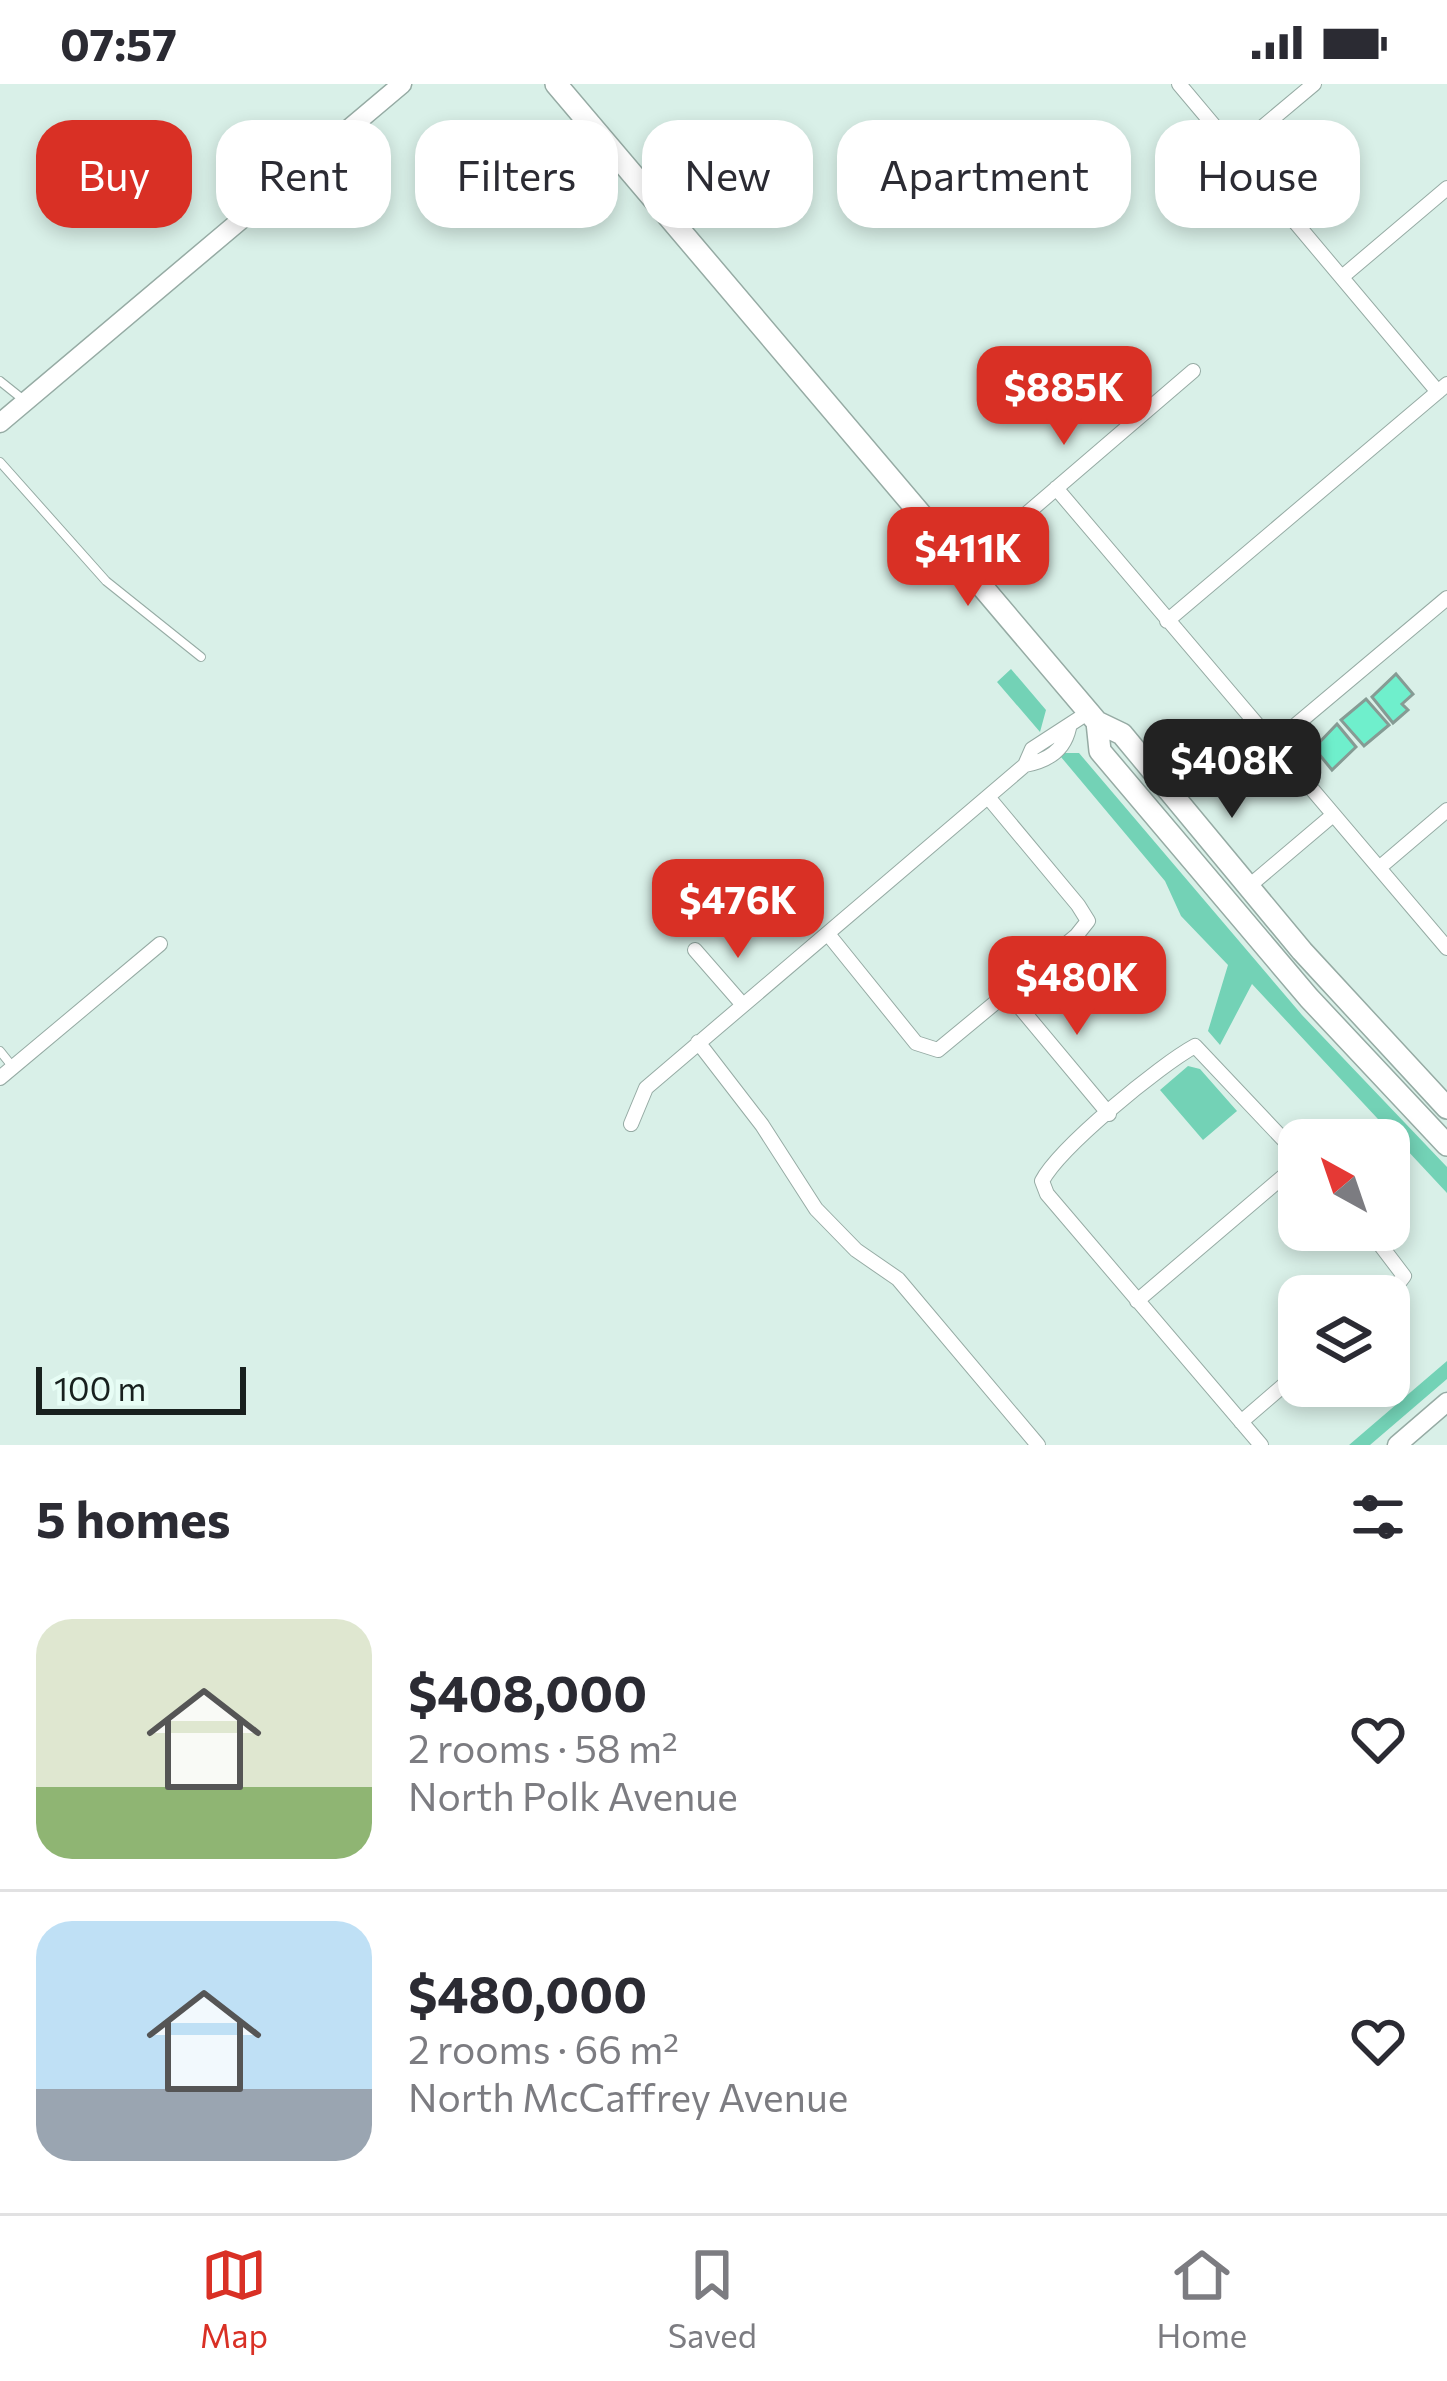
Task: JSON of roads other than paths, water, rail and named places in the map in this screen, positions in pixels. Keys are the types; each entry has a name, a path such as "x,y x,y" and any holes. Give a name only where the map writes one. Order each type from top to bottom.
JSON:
{"main road":[{"path":"556,84 968,564 1093,717 1122,734 1248,887 1447,1108"},
{"path":"1093,717 1100,751 1310,998 1447,1145"}],"street":[{"path":"0,423 402,84"},
{"path":"1178,84 1209,120"},
{"path":"1271,120 1314,84"},
{"path":"1342,277 1447,188"},
{"path":"1166,621 1442,388 1301,228"},
{"path":"968,564 1193,370"},
{"path":"1056,488 1447,948"},
{"path":"1272,745 1447,598"},
{"path":"631,1124 646,1088 698,1042 1025,765 1032,749 1056,729 1093,717"},
{"path":"828,934 916,1042 932,1050 948,1045 1088,921 988,797"},
{"path":"1378,868 1447,810"},
{"path":"1248,887 1333,815"},
{"path":"0,1078 160,944"},
{"path":"695,950 742,1005"},
{"path":"1008,993 1109,1114"},
{"path":"698,1042 762,1125 816,1209 856,1250 898,1279 1038,1445"},
{"path":"1261,1445 1047,1194 1042,1180 1049,1166 1195,1046 1278,1136"},
{"path":"1137,1300 1278,1177"},
{"path":"1241,1421 1278,1390"},
{"path":"1396,1445 1447,1402"}],"lane":[{"path":"0,381 26,402"},
{"path":"0,462 106,581 201,658"},
{"path":"0,1051 13,1067"}]}
